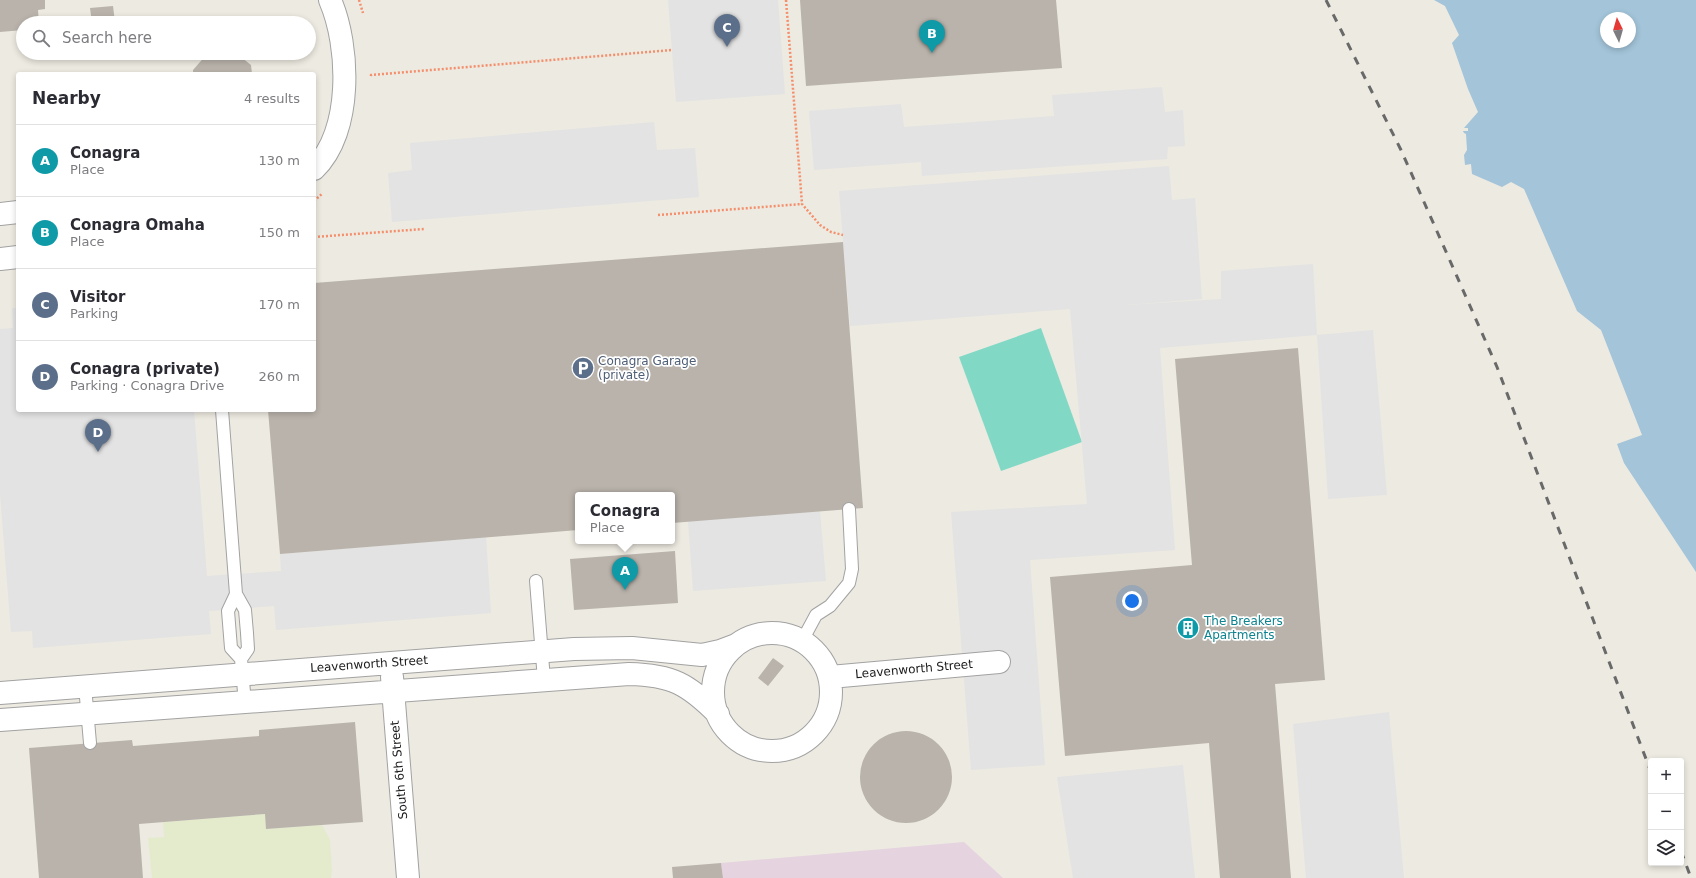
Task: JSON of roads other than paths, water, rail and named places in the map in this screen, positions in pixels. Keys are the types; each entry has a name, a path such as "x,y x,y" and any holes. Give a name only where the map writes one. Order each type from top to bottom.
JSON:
{"street":[{"path":"316,166 329,146 338,127 343,106 344,87 340,35 335,11 330,0"},
{"path":"0,214 16,212"},
{"path":"0,259 16,257"},
{"name":"Leavenworth Street","path":"0,693 85,686 242,667 391,662 541,651 632,648 702,655 720,651 753,636 772,633 792,636 802,641 817,653 823,661 830,677 831,698 826,717 815,732 807,739 790,748 781,750 761,750 744,743 729,731 718,714 696,694 685,686 666,678 651,674 628,674 88,715 0,720"},
{"name":"Leavenworth Street","path":"718,714 714,694 715,676 724,659 736,645"},
{"name":"South 6th Street","path":"391,662 408,878"},
{"name":"Leavenworth Street","path":"830,677 999,662"}],"lane":[{"path":"222,412 236,594 245,610 248,649 242,667 245,703"},
{"path":"802,641 816,615 830,606 849,583 852,569 849,509"},
{"path":"536,581 544,680"},
{"path":"236,594 228,611 231,648 242,667"},
{"path":"85,686 90,743"}],"railway":[{"path":"1326,0 1401,150 1497,367 1648,764"},
{"path":"1684,859 1691,878"}],"place":[{"name":"Visitor","path":"727,47"},
{"name":"Conagra Omaha","path":"932,53"},
{"name":"Conagra Garage (private)","path":"583,368"},
{"name":"Conagra (private)","path":"98,452"},
{"name":"Conagra","path":"625,590"},
{"name":"The Breakers Apartments","path":"1188,628"}]}
